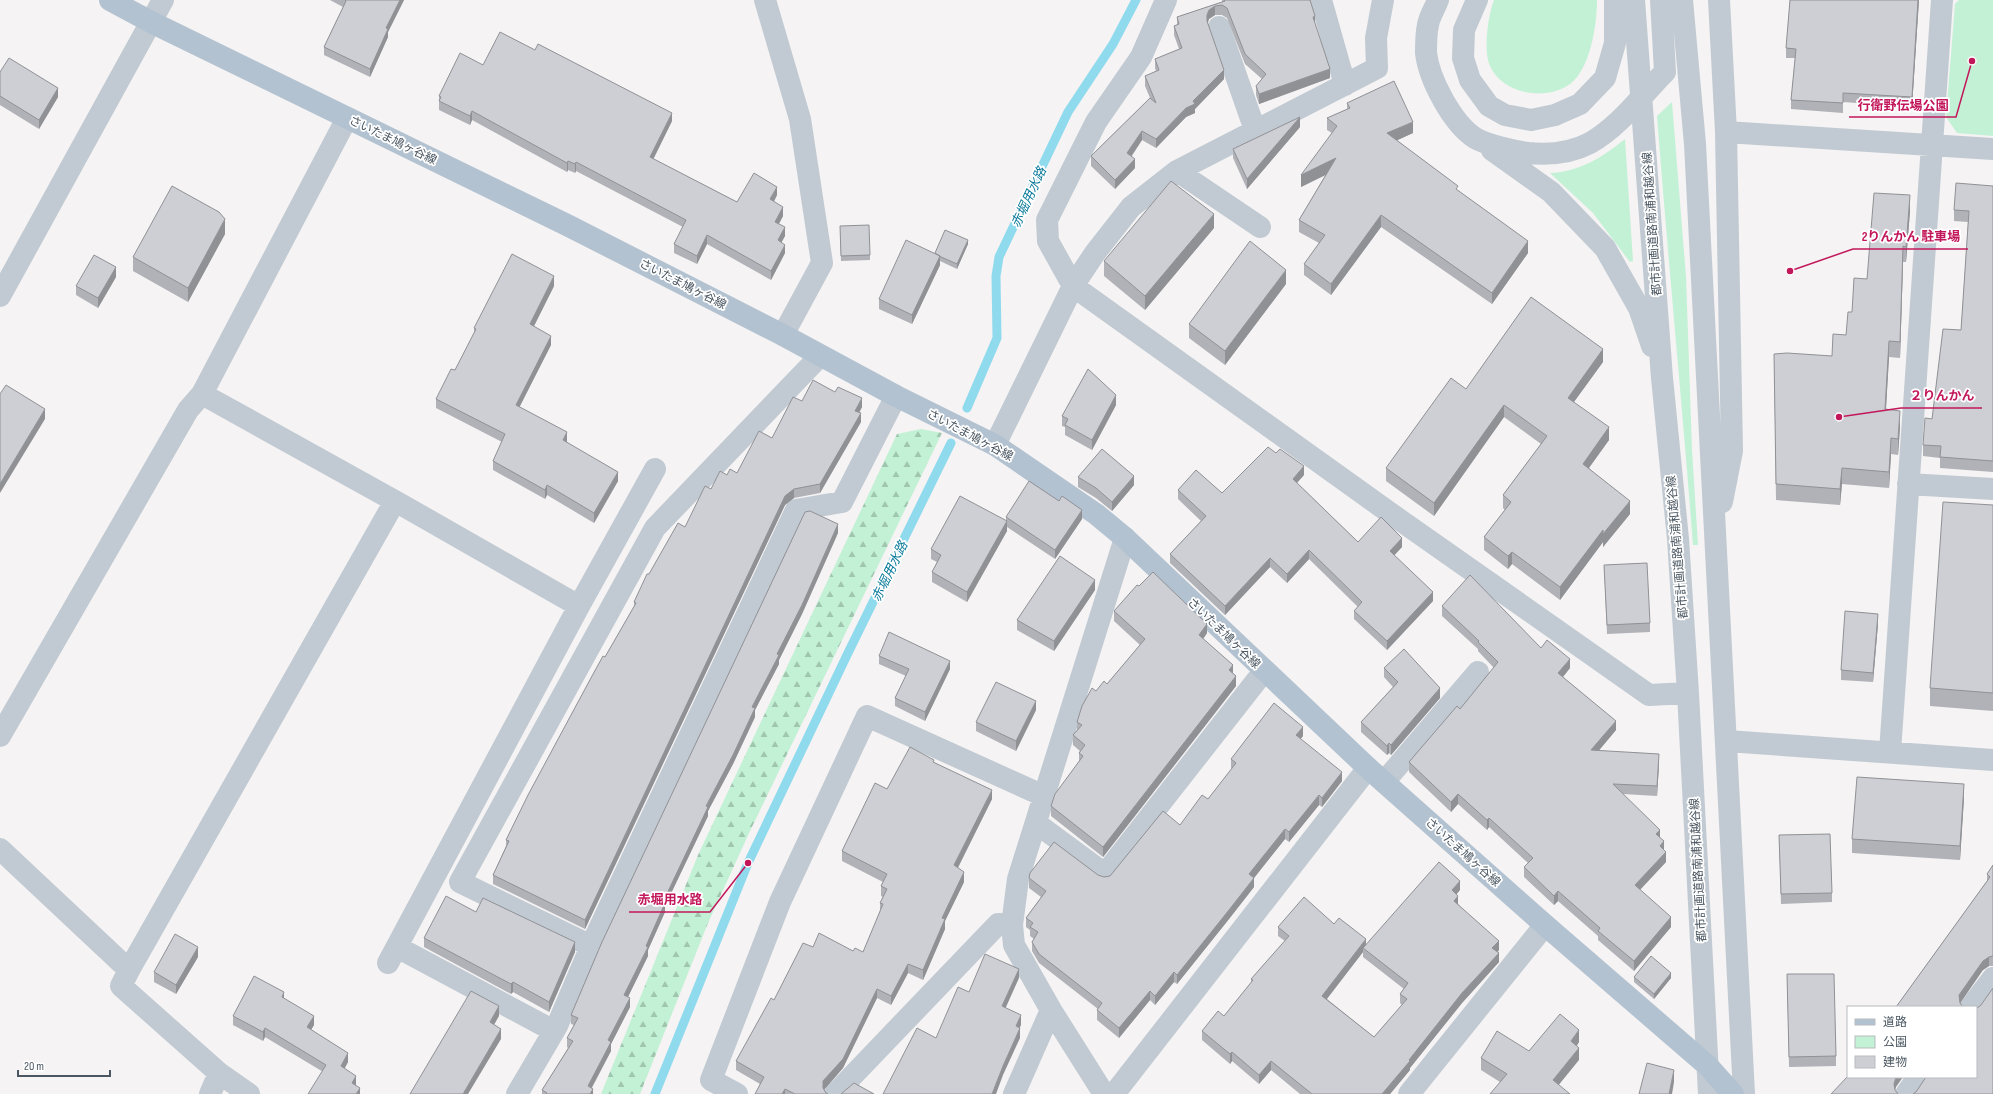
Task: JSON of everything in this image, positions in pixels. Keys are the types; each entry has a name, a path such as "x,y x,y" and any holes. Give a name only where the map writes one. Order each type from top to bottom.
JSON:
{"main road":[{"name":"さいたま鳩ヶ谷線","path":"110,0 151,22 567,225 783,335 896,396 995,446 1096,514 1125,538 1368,768 1545,925 1708,1066 1734,1094"}],"street":[{"path":"0,296 163,0"},
{"path":"1166,0 1141,58 1096,122 1047,220 1048,240 1073,286 1383,509 1649,695 1688,694"},
{"path":"1320,0 1345,85"},
{"path":"995,446 1073,286 1095,253 1131,206 1177,171 1377,68 1376,38 1383,0"},
{"path":"1438,0 1428,24 1426,53 1435,85 1456,119 1475,138 1551,192 1605,248 1639,308 1662,378"},
{"path":"1477,0 1464,30 1463,58 1470,80 1489,106 1505,115 1531,120 1555,115 1580,104 1606,78 1615,43 1615,0"},
{"name":"都市計画道路南浦和越谷線","path":"1634,0 1662,378 1678,539 1688,694 1709,1094"},
{"path":"1475,138 1512,151 1536,154 1557,153 1589,143 1612,127 1665,72 1661,0"},
{"path":"1682,0 1695,144 1727,740 1744,1094"},
{"path":"1716,536 1732,450 1726,132 1718,0"},
{"path":"1890,752 1942,0"},
{"path":"766,3 800,120 822,263 783,335"},
{"path":"1219,27 1255,130"},
{"path":"0,736 188,410 202,394 347,118"},
{"path":"1726,132 1993,149"},
{"path":"1177,171 1260,227"},
{"path":"591,946 460,882 655,528 820,356"},
{"path":"202,394 395,501 579,606"},
{"path":"518,1094 554,1031 591,946 796,510 842,502 896,396"},
{"path":"554,1031 393,955 579,606 655,469"},
{"path":"1908,484 1993,489"},
{"path":"249,1094 219,1073 121,986 395,501"},
{"path":"1104,1094 1051,1010 1014,945 1012,925 1018,878 1125,538"},
{"path":"1036,823 1105,874 1264,671"},
{"path":"1384,782 1478,672"},
{"path":"737,1094 711,1080 780,902 867,716 1044,796"},
{"path":"1727,740 1993,760"},
{"path":"1114,1094 1368,768"},
{"path":"0,849 130,970"},
{"path":"835,1094 998,924 1012,925"},
{"path":"1409,1094 1545,925"},
{"path":"1972,1006 1993,978"},
{"path":"1014,1094 1051,1010"},
{"path":"210,1094 219,1073"},
{"path":"1906,1094 1917,1078"}],"green space":[{"path":"1494,0 1597,0 1596,22 1591,48 1587,60 1575,80 1557,91 1546,93 1524,92 1504,83 1490,66 1487,51 1488,24"},
{"path":"1959,0 1993,0 1993,136 1957,133 1946,117 1955,4"},
{"path":"1672,102 1686,277 1692,450 1698,545 1693,545 1657,116"},
{"path":"1625,139 1633,261 1630,262 1593,213 1550,173 1581,167 1608,152"},
{"path":"921,429 942,433 750,831 708,923 640,1094 601,1094 698,855 897,434"}],"building":[{"path":"345,0 400,0 386,28 388,29 370,69 324,47 346,1"},
{"path":"1224,0 1310,0 1315,16 1313,17 1330,69 1259,94 1256,86 1266,74 1245,54 1227,8 1222,5 1215,6 1209,10 1207,21 1224,70 1193,101 1195,104 1186,108 1156,139 1142,131 1127,153 1135,159 1115,180 1091,156 1150,98 1156,103 1145,76 1159,70 1155,59 1182,48 1174,26 1179,24 1177,17 1225,1"},
{"path":"1790,0 1918,0 1912,97 1843,93 1843,103 1791,100 1796,49 1786,48"},
{"path":"500,32 535,50 538,44 672,113 650,157 737,202 754,173 777,187 770,199 783,207 775,222 785,227 778,240 785,245 771,271 707,235 697,256 674,244 686,220 576,162 575,164 568,161 567,163 472,111 470,116 439,101 441,97 439,96 460,53 483,65"},
{"path":"9,58 58,88 39,120 0,96 0,72"},
{"path":"1394,81 1413,122 1387,133 1458,186 1456,189 1528,241 1492,293 1381,215 1331,284 1304,264 1325,235 1299,220 1336,158 1301,175 1337,126 1327,118 1350,108 1347,103"},
{"path":"1300,117 1247,179 1233,149"},
{"path":"1171,181 1214,214 1145,296 1104,261"},
{"path":"1956,183 1993,186 1993,461 1940,457 1941,446 1923,445 1925,418 1932,419 1943,329 1961,330 1969,211 1954,210"},
{"path":"172,186 219,212 225,219 188,288 133,257"},
{"path":"1874,193 1910,195 1906,247 1903,246 1900,342 1889,341 1885,409 1900,411 1898,439 1891,438 1889,472 1842,468 1840,489 1776,484 1774,354 1787,353 1832,356 1833,334 1846,335 1848,312 1852,312 1854,278 1867,279"},
{"path":"869,225 870,255 841,256 840,226"},
{"path":"945,230 968,240 957,264 935,253"},
{"path":"906,240 940,256 912,315 879,299"},
{"path":"1250,241 1286,270 1225,351 1189,324"},
{"path":"512,254 554,276 530,324 551,336 516,405 567,432 563,440 618,472 594,513 547,485 545,490 493,461 505,434 436,399 451,369 455,370 476,329 474,328"},
{"path":"94,255 116,267 98,298 76,286"},
{"path":"1531,297 1603,349 1568,398 1609,427 1583,464 1630,501 1603,534 1603,530 1560,587 1512,552 1508,556 1484,537 1511,502 1503,495 1547,436 1504,405 1434,503 1386,468 1451,378 1466,389"},
{"path":"1088,369 1116,395 1092,440 1065,425 1068,419 1062,416"},
{"path":"813,380 835,392 838,387 862,398 855,411 861,413 820,484 794,489 785,496 585,920 493,875 509,841 506,840 528,795 603,656 605,657 636,603 634,602 647,574 649,574 678,523 685,527 705,486 711,489 720,471 727,475 730,469 737,473 759,431 772,438 793,397 802,401"},
{"path":"6,385 45,409 0,484 0,394"},
{"path":"1268,447 1276,453 1280,449 1304,466 1293,479 1358,542 1381,517 1402,538 1390,551 1433,592 1387,641 1354,611 1362,602 1309,550 1287,574 1270,558 1225,606 1170,554 1206,516 1178,490 1196,470 1222,493"},
{"path":"1102,449 1134,476 1112,502 1096,488 1078,477"},
{"path":"1029,481 1059,501 1062,496 1082,510 1055,550 1006,517"},
{"path":"960,496 1007,521 967,592 932,572 941,555 931,549"},
{"path":"1943,502 1993,505 1993,693 1930,688"},
{"path":"810,511 838,524 802,605 777,654 779,655 752,707 755,708 733,755 706,806 708,807 663,902 665,903 646,946 648,947 624,995 630,998 608,1040 611,1042 588,1086 593,1089 590,1094 546,1094 547,1093 542,1090 573,1041 567,1038 578,1018 571,1015 602,942 805,512"},
{"path":"1060,556 1095,580 1054,641 1017,620"},
{"path":"1647,563 1650,623 1607,625 1604,565"},
{"path":"1153,572 1207,624 1199,635 1233,665 1229,670 1236,676 1103,847 1051,806 1055,794 1083,756 1079,753 1085,745 1073,735 1082,725 1077,722 1082,706 1092,688 1096,691 1104,681 1107,684 1145,639 1114,611 1137,585 1139,586"},
{"path":"1470,575 1541,648 1547,640 1570,659 1558,673 1616,721 1591,750 1659,754 1657,786 1613,784 1660,830 1656,834 1664,841 1660,846 1666,852 1635,885 1671,917 1634,961 1598,931 1600,928 1558,891 1554,896 1524,867 1533,858 1489,818 1487,820 1458,794 1451,802 1409,762 1457,706 1460,709 1498,662 1478,642 1479,641 1442,606"},
{"path":"1845,611 1878,614 1873,673 1841,670"},
{"path":"889,632 950,661 925,712 895,698 909,669 879,656"},
{"path":"1404,649 1440,688 1391,745 1389,743 1387,746 1361,722 1398,682 1384,668"},
{"path":"996,682 1036,701 1016,741 976,722"},
{"path":"1274,703 1303,727 1296,735 1342,772 1322,798 1319,795 1289,832 1285,829 1249,874 1254,878 1177,975 1174,972 1155,996 1150,991 1119,1028 1097,1010 1102,1003 1039,954 1032,942 1038,932 1030,927 1033,923 1026,918 1046,891 1029,878 1030,873 1054,842 1098,875 1104,877 1110,876 1163,811 1180,825 1202,795 1208,799 1236,763 1231,759"},
{"path":"910,747 934,760 933,762 992,790 954,865 964,872 942,918 945,919 923,970 908,964 891,996 877,989 843,1059 823,1081 823,1088 828,1094 795,1094 785,1089 782,1094 755,1094 764,1077 736,1061 771,998 774,1000 803,943 813,947 819,933 853,951 855,948 863,952 883,904 880,903 887,889 881,886 887,874 842,851 875,783 887,789"},
{"path":"1857,777 1964,784 1960,846 1852,839"},
{"path":"1830,834 1832,893 1781,894 1779,835"},
{"path":"1439,862 1460,881 1452,890 1458,896 1454,901 1499,941 1492,948 1499,953 1462,993 1409,1060 1410,1061 1382,1094 1312,1094 1271,1061 1259,1075 1232,1052 1230,1054 1202,1031 1218,1011 1224,1016 1253,980 1251,979 1289,936 1278,927 1304,897 1334,924 1339,918 1366,939 1322,996 1374,1037 1407,999 1400,994 1408,983 1363,948"},
{"path":"1993,865 1993,956 1983,961 1959,995 1960,1003 1962,1006 1897,1006 1990,877 1987,874"},
{"path":"446,896 476,912 483,898 575,942 549,1002 513,982 511,984 424,938"},
{"path":"175,934 198,947 176,985 154,972"},
{"path":"985,954 1019,969 1002,1006 1021,1015 1016,1026 1020,1028 992,1094 883,1094 917,1028 936,1038 958,987 969,992"},
{"path":"1651,956 1671,973 1654,994 1634,977"},
{"path":"1787,974 1834,974 1836,1056 1789,1057"},
{"path":"254,976 284,992 282,997 314,1016 307,1027 348,1053 341,1066 356,1076 352,1083 360,1088 356,1094 308,1094 326,1065 265,1028 263,1032 233,1016"},
{"path":"1993,988 1993,1094 1913,1094 1925,1078 1977,1078 1977,1008"},
{"path":"471,991 499,1006 490,1022 501,1029 463,1094 410,1094"},
{"path":"1560,1014 1579,1030 1571,1041 1579,1048 1553,1080 1570,1094 1490,1094 1507,1074 1481,1058 1497,1031 1529,1051"},
{"path":"1647,1063 1674,1070 1669,1094 1639,1094"},
{"path":"1847,1077 1896,1078 1894,1084 1895,1090 1898,1094 1831,1094"},
{"path":"854,1083 874,1094 841,1094"}],"waterway":[{"name":"赤堀用水路","path":"967,408 997,338 996,276 999,257 1068,112 1113,44 1136,0"},
{"name":"赤堀用水路","path":"655,1094 748,863 847,655 951,443"}],"place":[{"name":"行衛野伝場公園","path":"1972,61"},
{"name":"2りんかん 駐車場","path":"1790,271"},
{"name":"２りんかん","path":"1839,417"},
{"name":"赤堀用水路","path":"748,863"}]}
